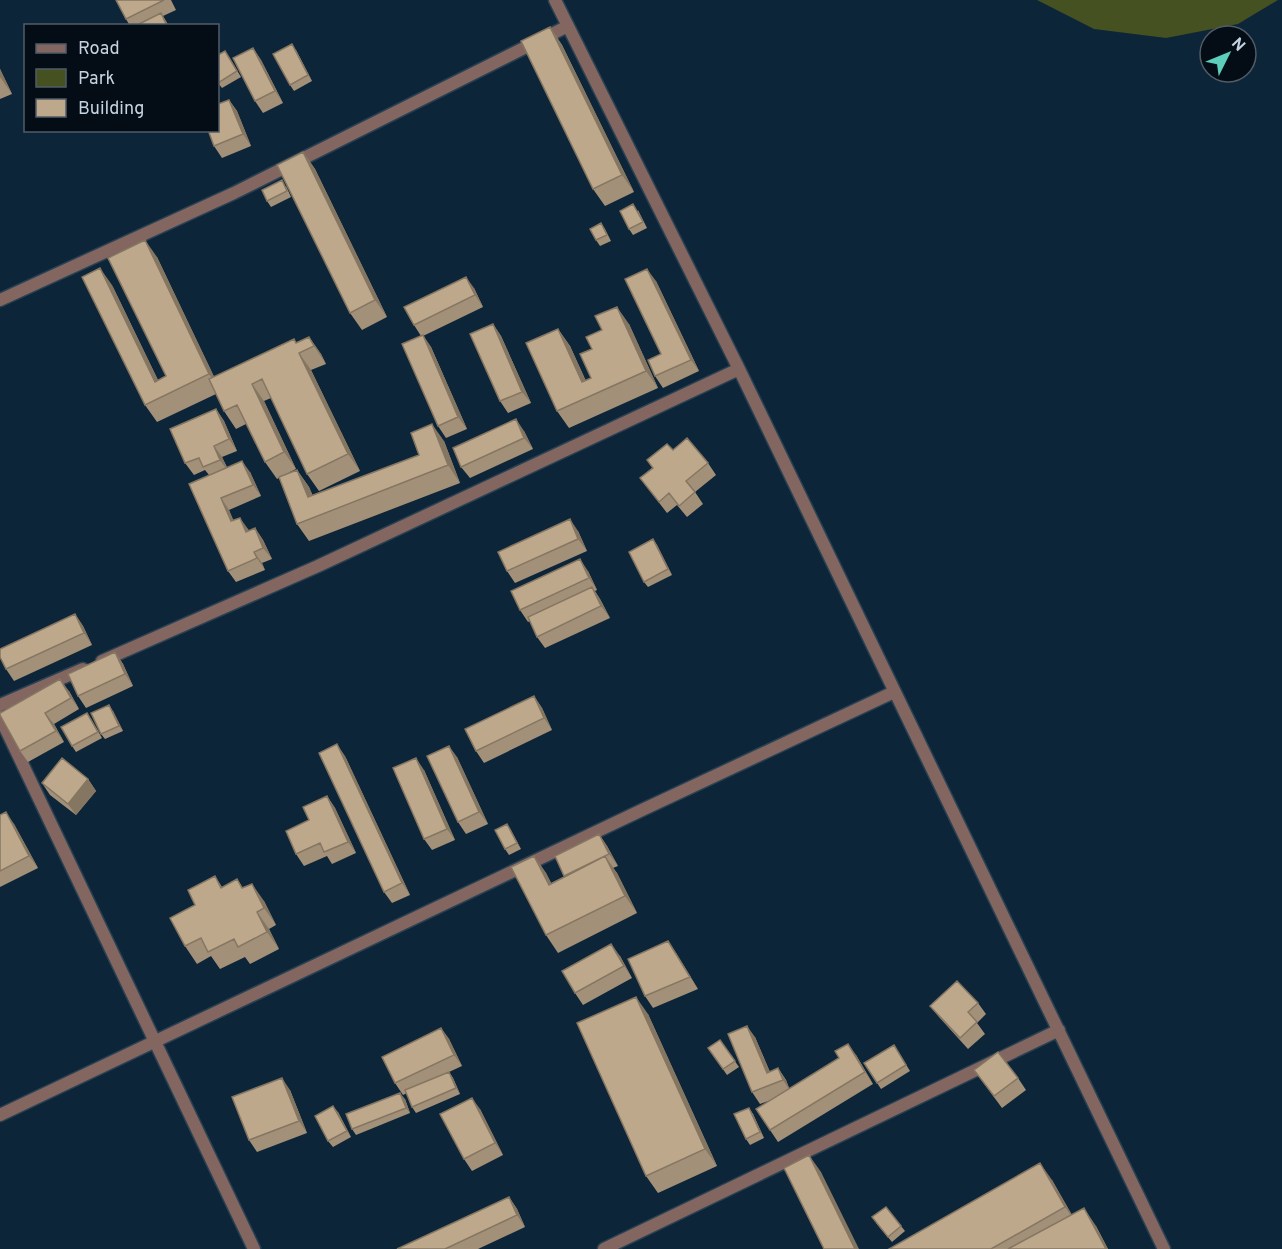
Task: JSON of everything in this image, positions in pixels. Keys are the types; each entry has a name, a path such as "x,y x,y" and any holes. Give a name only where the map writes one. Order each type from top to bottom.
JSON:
{"street":[{"path":"555,0 739,369 1164,1249"},
{"path":"0,300 234,193 568,26"},
{"path":"0,705 318,566 739,369"},
{"path":"0,1115 894,692"},
{"path":"0,717 254,1249"},
{"path":"604,1249 1059,1030"}],"green space":[{"path":"1037,0 1278,0 1238,24 1198,24 1198,32 1166,38 1094,29"}],"building":[{"path":"116,0 164,0 126,19"},
{"path":"161,13 166,24 139,24"},
{"path":"550,27 622,175 593,189 521,41"},
{"path":"292,44 308,75 290,85 273,54"},
{"path":"253,48 275,91 255,101 233,58"},
{"path":"225,51 237,71 219,82 219,54"},
{"path":"229,100 243,134 214,146 209,132 219,132 219,104"},
{"path":"303,152 375,300 350,313 277,165"},
{"path":"282,180 287,191 267,201 262,190"},
{"path":"633,204 643,222 629,229 620,211"},
{"path":"601,223 607,235 596,240 590,229"},
{"path":"145,240 209,374 145,405 82,277 100,268 155,382 166,376 108,258"},
{"path":"647,269 691,360 655,376 648,360 661,354 625,279"},
{"path":"466,277 475,295 414,325 404,307"},
{"path":"617,307 646,371 557,411 526,343 558,329 582,382 591,378 580,354 592,349 586,337 602,330 595,316"},
{"path":"493,324 522,392 500,401 470,334"},
{"path":"423,335 458,417 438,426 402,344"},
{"path":"309,337 314,346 299,353 348,454 307,474 262,379 252,384 284,452 265,462 237,405 224,411 209,379 294,339 296,343"},
{"path":"216,409 229,439 214,446 220,460 203,467 199,458 185,463 170,429"},
{"path":"516,419 524,438 461,467 453,448"},
{"path":"432,424 448,465 297,524 279,477 297,470 308,497 419,455 411,433"},
{"path":"687,438 708,463 686,481 695,492 679,506 669,493 659,502 640,478 653,468 647,460 667,444 673,450"},
{"path":"242,461 253,485 221,498 231,521 240,518 246,532 255,528 263,548 254,552 257,558 228,571 189,484"},
{"path":"570,519 578,539 507,571 498,552"},
{"path":"653,539 668,569 644,582 629,552"},
{"path":"580,559 589,578 520,610 511,591"},
{"path":"592,587 601,606 537,637 528,617"},
{"path":"75,614 84,633 6,669 0,657 0,649"},
{"path":"115,652 125,674 78,696 68,674"},
{"path":"60,679 71,698 45,713 56,731 20,751 0,713"},
{"path":"534,696 544,718 476,751 465,729"},
{"path":"109,705 119,726 101,734 91,713"},
{"path":"87,713 98,732 72,746 61,727"},
{"path":"337,744 402,883 384,892 319,753"},
{"path":"449,746 479,812 458,822 427,756"},
{"path":"62,758 88,779 68,804 42,783"},
{"path":"416,758 447,829 424,839 393,768"},
{"path":"327,796 348,842 324,852 320,843 296,854 286,831 309,820 303,807"},
{"path":"6,812 29,856 0,871 0,815"},
{"path":"507,824 517,843 505,849 495,830"},
{"path":"599,834 609,854 564,876 555,856"},
{"path":"534,856 549,885 605,856 625,896 546,935 511,867"},
{"path":"215,876 221,888 237,879 242,888 252,884 264,908 257,912 267,932 238,947 234,939 208,952 201,938 185,946 170,918 195,905 188,890"},
{"path":"668,941 690,977 645,996 628,959"},
{"path":"611,944 624,966 575,993 562,971"},
{"path":"957,981 978,1003 968,1012 977,1022 960,1038 930,1006"},
{"path":"636,997 705,1149 646,1176 577,1023"},
{"path":"747,1026 767,1073 778,1068 783,1080 752,1092 728,1034"},
{"path":"441,1028 454,1055 395,1083 382,1057"},
{"path":"720,1040 735,1061 723,1069 708,1048"},
{"path":"848,1044 865,1072 770,1130 756,1109 839,1058 835,1051"},
{"path":"894,1045 906,1065 877,1083 864,1063"},
{"path":"998,1052 1018,1078 994,1096 974,1070"},
{"path":"449,1072 456,1088 412,1107 405,1090"},
{"path":"282,1078 299,1121 249,1140 232,1097"},
{"path":"400,1093 406,1108 352,1129 346,1114"},
{"path":"472,1098 495,1143 464,1159 440,1114"},
{"path":"333,1106 347,1131 328,1141 315,1116"},
{"path":"749,1108 760,1132 746,1139 734,1114"},
{"path":"809,1155 855,1249 824,1249 784,1168"},
{"path":"1040,1163 1065,1207 991,1249 889,1249"},
{"path":"509,1197 517,1215 445,1249 397,1249"},
{"path":"886,1207 901,1226 888,1237 872,1217"},
{"path":"1084,1208 1106,1249 1008,1249"}]}
